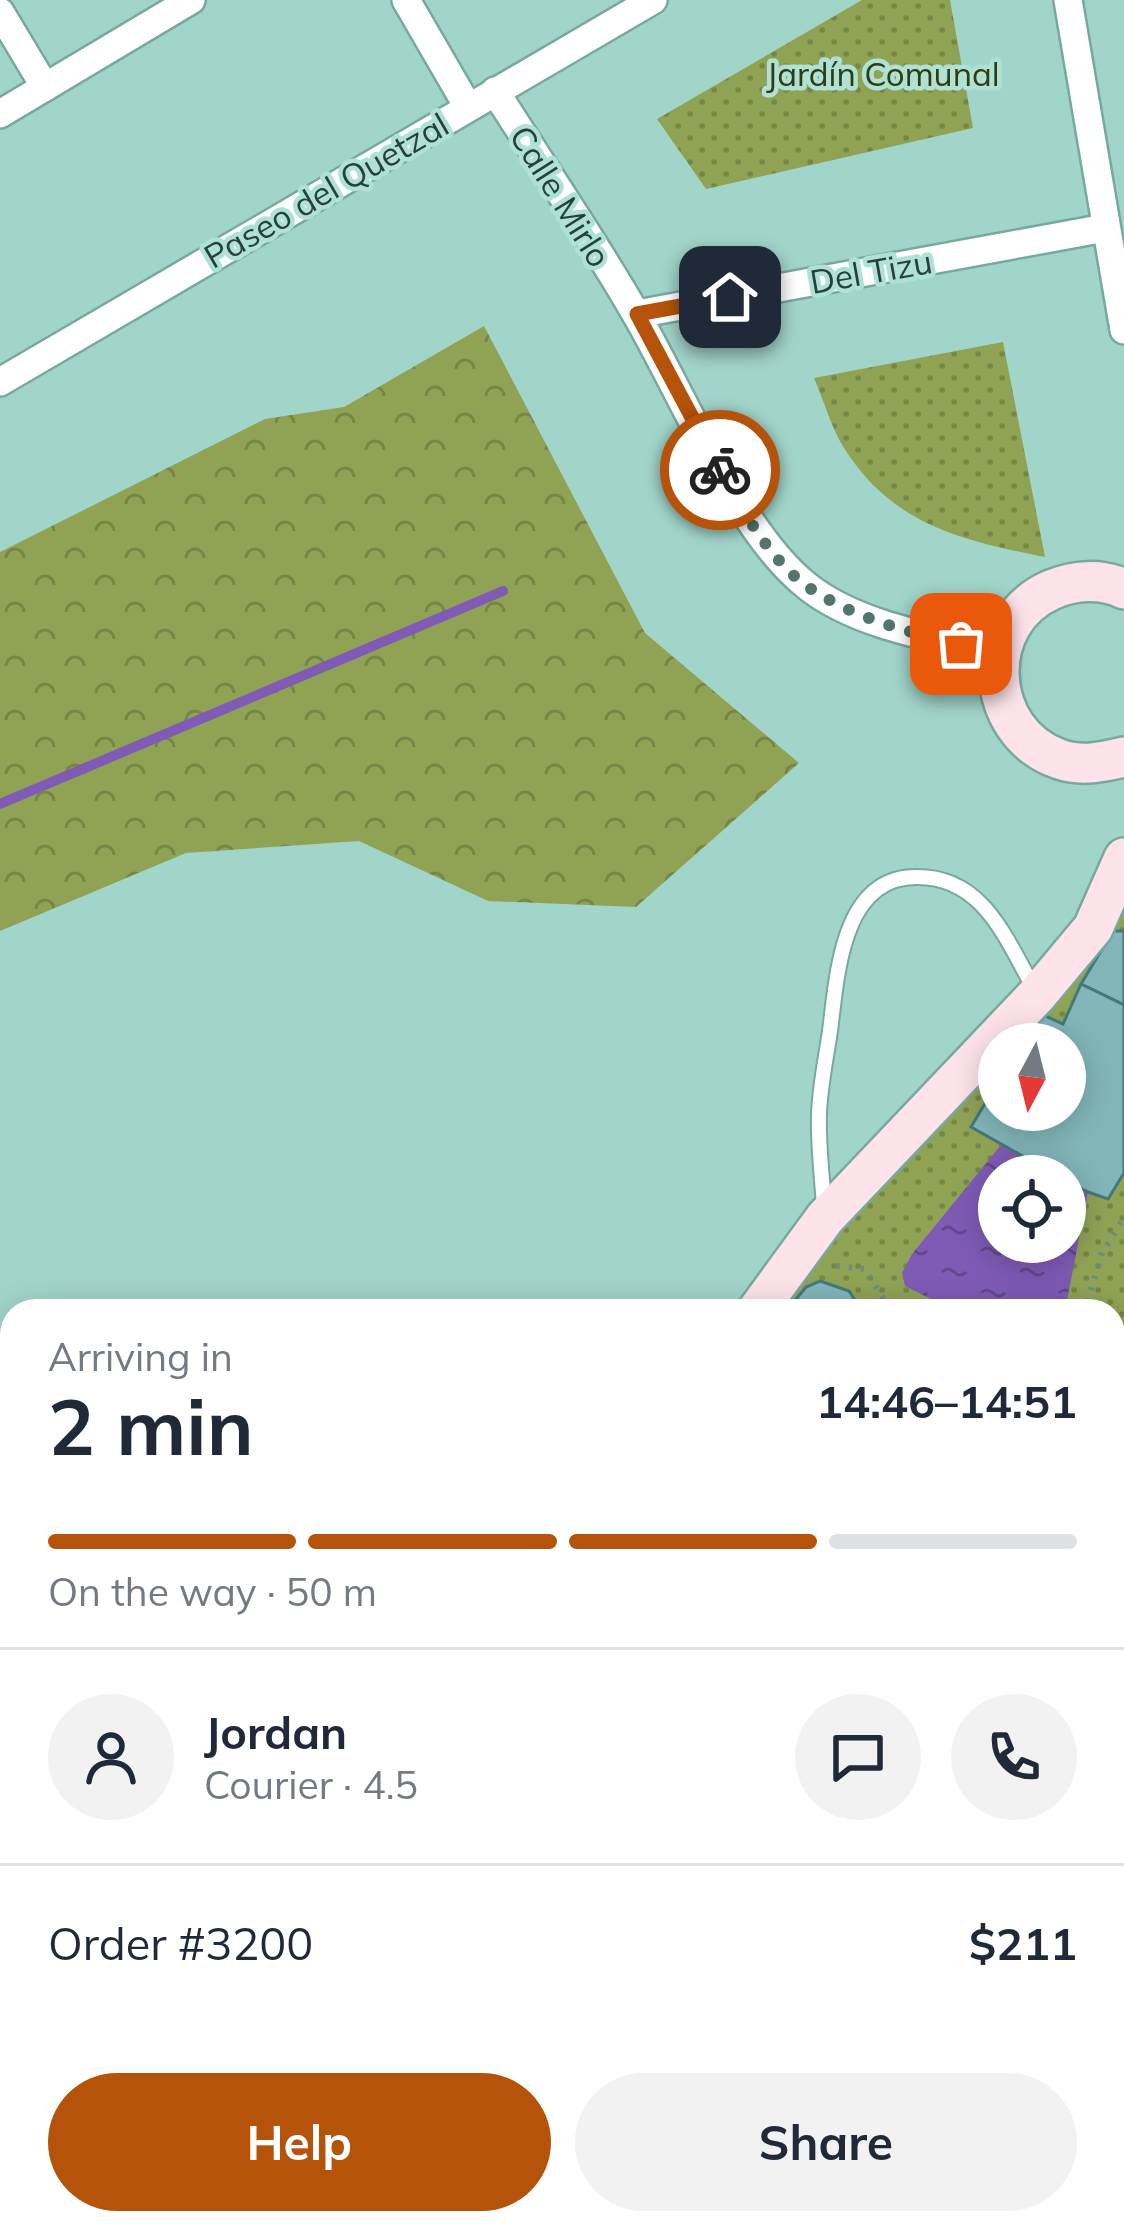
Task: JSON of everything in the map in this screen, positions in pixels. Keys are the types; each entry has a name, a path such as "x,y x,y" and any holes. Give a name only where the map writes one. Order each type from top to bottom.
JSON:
{"street":[{"path":"0,113 191,0"},
{"path":"406,0 468,107"},
{"name":"Paseo del Quetzal","path":"0,382 653,0"},
{"path":"1069,0 1124,329"},
{"path":"0,12 45,87"},
{"name":"Calle Mirlo","path":"495,91 637,314 728,483 776,554 808,587 896,627 978,648"},
{"name":"Del Tizu","path":"637,314 1105,228"},
{"path":"1124,589 1110,582 1068,583 1036,597 978,648 1002,701 1028,741 1059,760 1095,764 1124,757"},
{"path":"766,1299 825,1218 1037,995 1093,928 1124,858"}],"lane":[{"path":"825,1218 819,1113 840,950 854,916 878,889 908,877 940,877 967,888 989,910 1037,995"}],"path":[{"path":"1088,1299 1102,1253 1124,1218"},
{"path":"818,1271 841,1265 866,1269 884,1299"}],"green space":[{"name":"Jardín Comunal","path":"862,0 950,0 973,128 706,189 657,119"},
{"path":"484,326 645,633 799,763 636,907 488,901 359,841 186,853 0,931 0,552 265,419 344,407"},
{"path":"1003,342 1045,557 985,544 931,525 884,495 844,448 814,378"},
{"path":"1124,870 1124,1299 772,1299 978,1068 978,1131 1086,1131 1086,1023 1014,1023"}],"water":[{"path":"1001,1145 1019,1155 993,1155"},
{"path":"978,1173 978,1263 1074,1263 1067,1299 931,1299 905,1286 902,1273"}],"building":[{"path":"1113,931 1124,931 1124,1005 1081,984"},
{"path":"1081,984 1124,1005 1124,1173 1108,1199 1086,1191 1086,1155 1021,1155 978,1131 1086,1131 1086,1023 1063,1023"},
{"path":"1039,1013 1061,1023 1033,1023"},
{"path":"820,1281 849,1291 854,1299 796,1299 806,1287"}],"waterway":[{"path":"0,804 503,591"}],"way so far":[{"path":"720,470 776,554 808,587 896,627 961,644"}],"route":[{"path":"720,470 637,314 730,297"}]}
